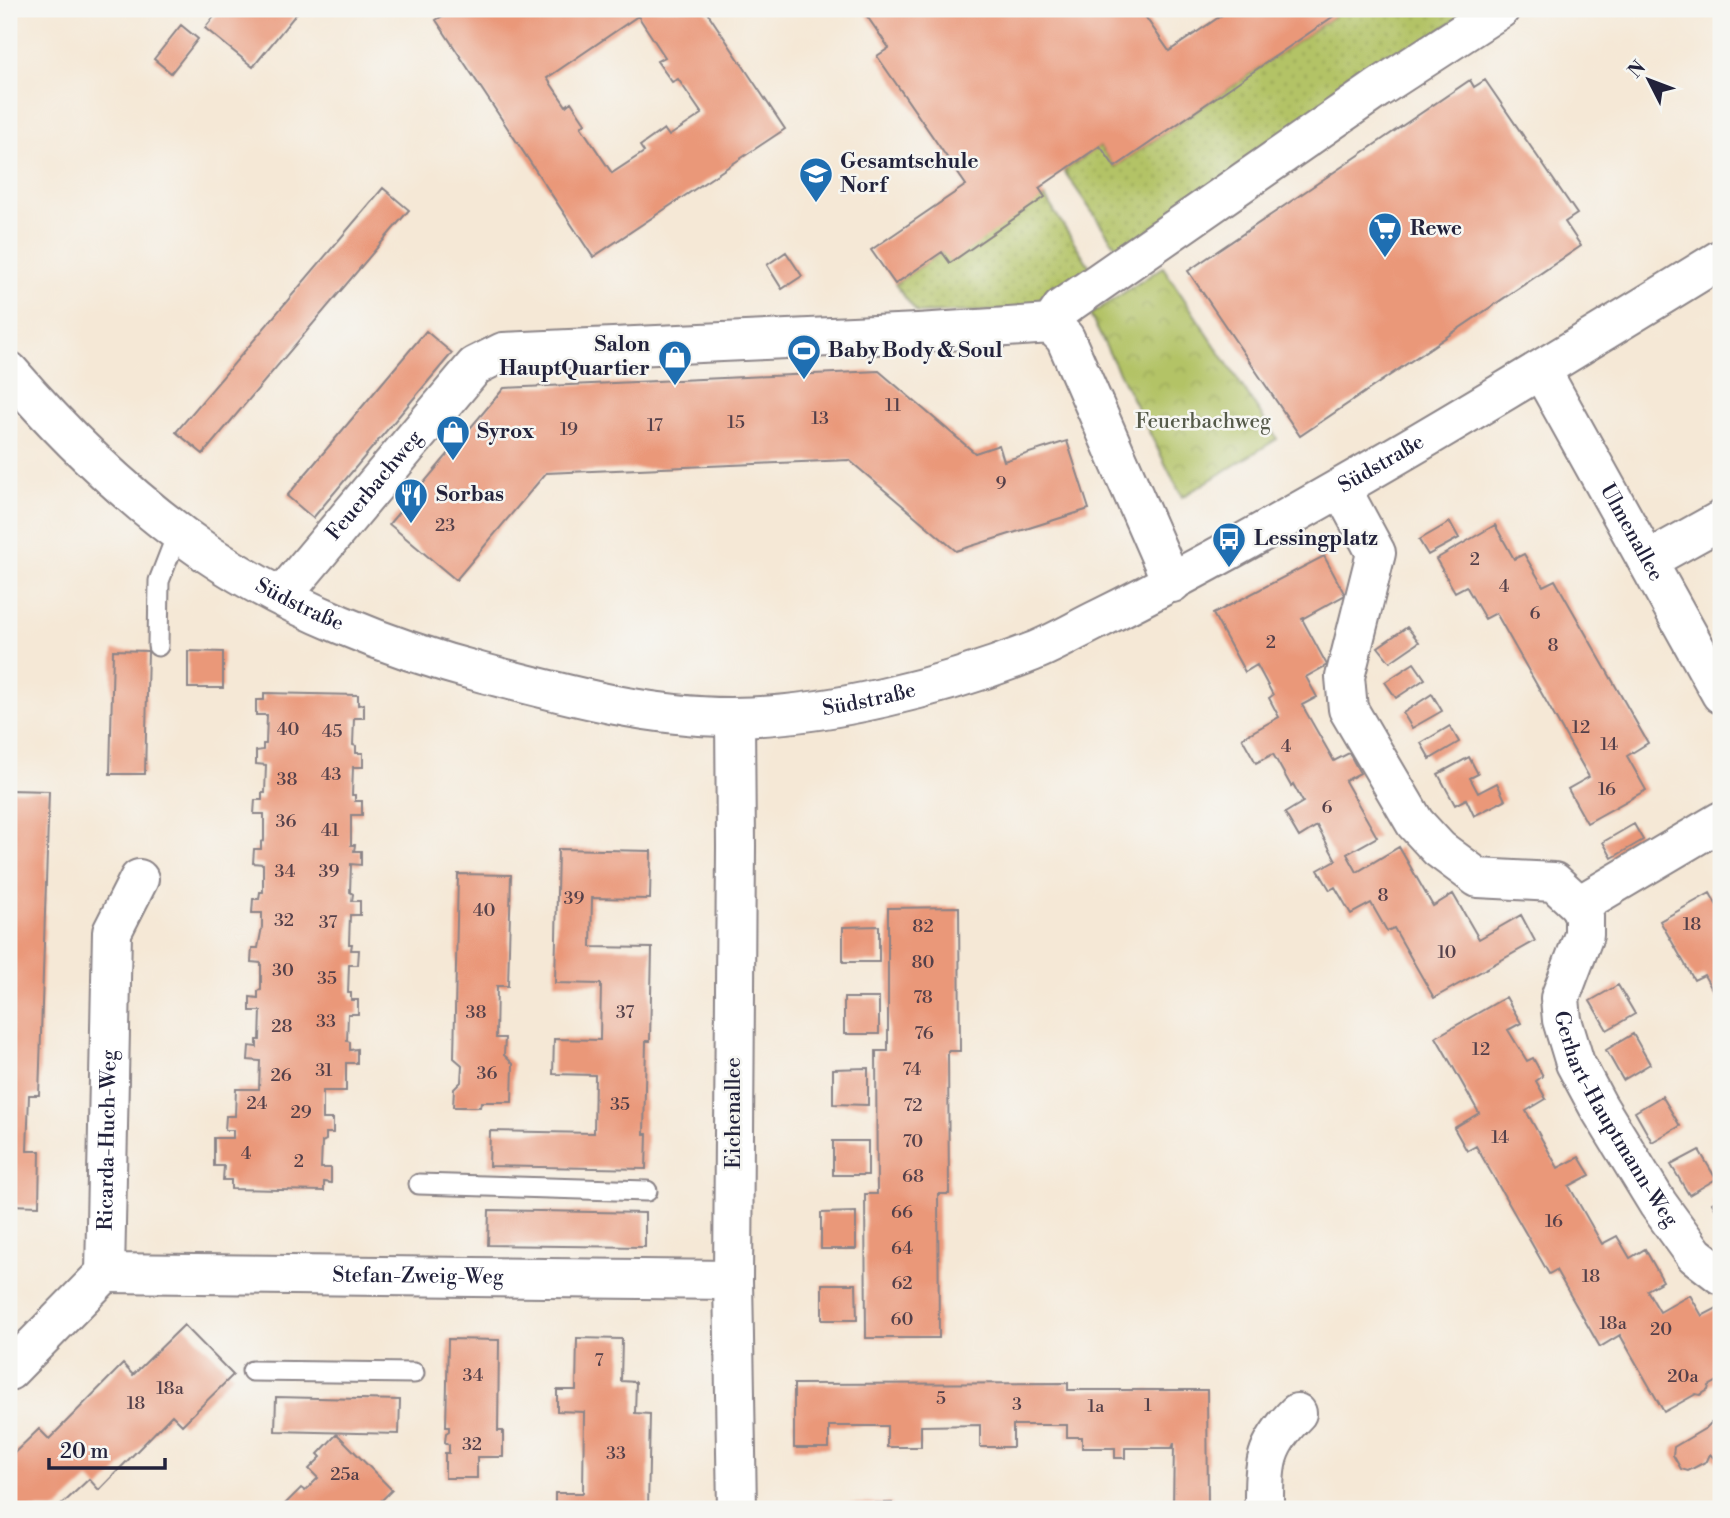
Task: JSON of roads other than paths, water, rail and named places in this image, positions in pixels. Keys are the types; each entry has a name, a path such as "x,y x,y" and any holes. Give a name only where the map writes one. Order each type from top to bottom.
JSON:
{"street":[{"path":"1172,583 1065,338 1051,324 1062,308 1377,89 1500,9"},
{"name":"Südstraße","path":"9,371 49,418 97,464 178,532 212,557 282,596 357,630 437,661 550,690 671,715 735,717 820,710 925,688 1034,651 1172,583 1341,488 1541,370 1721,258"},
{"name":"Feuerbachweg","path":"282,596 475,366 503,352 918,333 1051,324"},
{"name":"Ulmenallee","path":"1541,370 1721,694"},
{"path":"1341,488 1376,553 1345,677 1348,709 1415,823 1439,849 1478,877 1554,882 1579,905 1721,821"},
{"path":"1647,561 1721,520"},
{"name":"Eichenallee","path":"735,717 733,1280 737,1509"},
{"name":"Ricarda-Huch-Weg","path":"105,1273 112,932 139,879"},
{"name":"Gerhart-Hauptmann-Weg","path":"1579,905 1584,916 1584,935 1560,998 1562,1020 1575,1063 1658,1204 1695,1255 1721,1275"},
{"path":"9,1371 105,1273"},
{"name":"Stefan-Zweig-Weg","path":"105,1273 733,1280"},
{"path":"1264,1509 1267,1454 1281,1429 1297,1413"}],"lane":[{"path":"158,646 159,581 178,532"},
{"path":"419,1184 646,1191"},
{"path":"251,1371 414,1373"}],"place":[{"name":"Gesamtschule Norf","path":"816,204"},
{"name":"Rewe","path":"1385,259"},
{"name":"Baby Body & Soul","path":"804,381"},
{"name":"Salon HauptQuartier","path":"675,387"},
{"name":"Syrox","path":"453,462"},
{"name":"Sorbas","path":"411,525"},
{"name":"Lessingplatz","path":"1229,569"}]}
